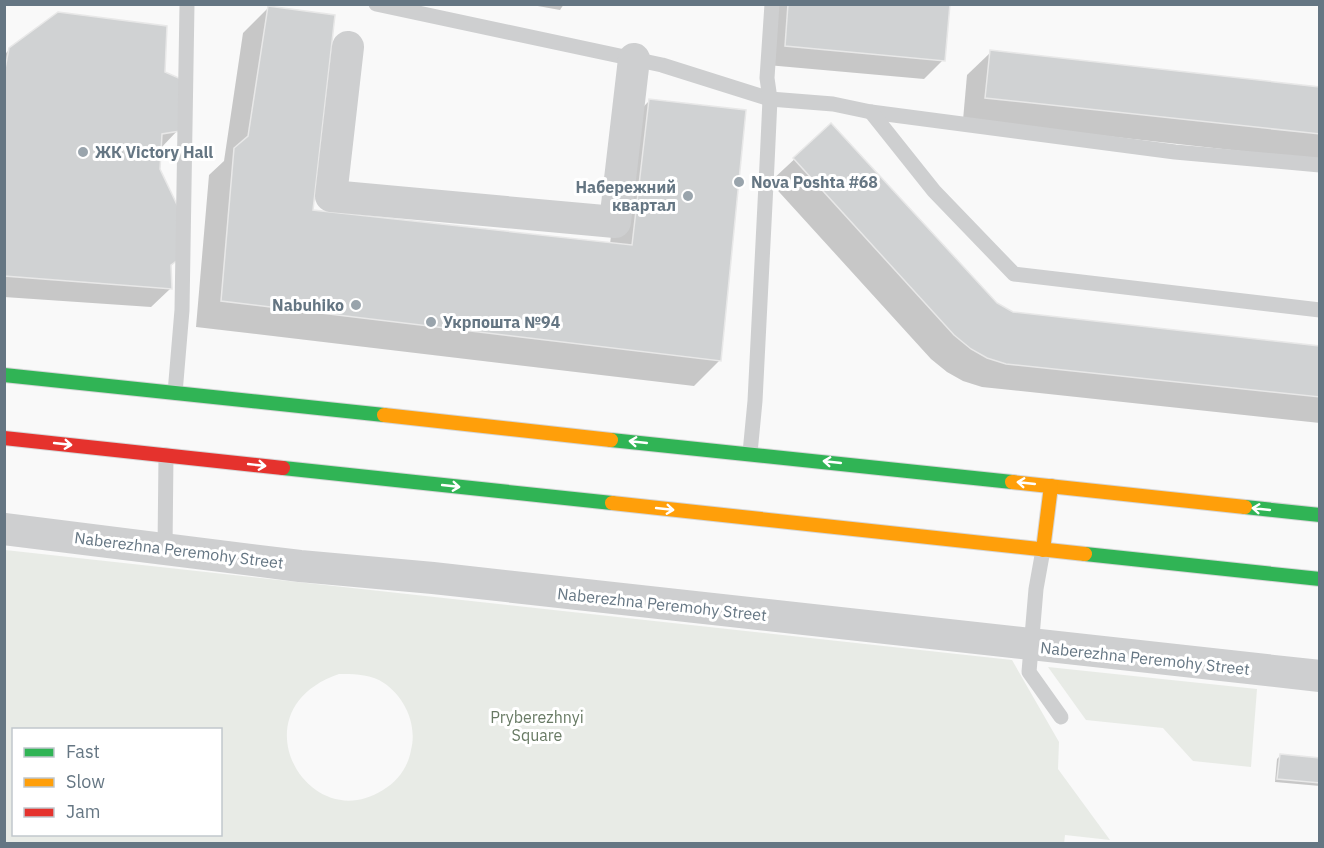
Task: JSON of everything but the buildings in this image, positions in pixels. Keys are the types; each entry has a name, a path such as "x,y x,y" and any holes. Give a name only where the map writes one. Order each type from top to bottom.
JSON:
{"main road":[{"path":"4,375 1320,515"},
{"path":"4,438 1320,579"},
{"path":"1043,550 1051,486"}],"street":[{"path":"348,46 331,196 615,222 634,59"},
{"name":"Naberezhna Peremohy Street","path":"4,529 300,566 444,579 1320,676"}],"lane":[{"path":"175,393 182,310 187,4"},
{"path":"376,4 662,65 770,99 832,104 871,112 1175,152 1320,165"},
{"path":"750,453 755,401 770,99 767,78 772,4"},
{"path":"871,112 934,191 1014,274 1320,310"},
{"path":"165,549 166,455"},
{"path":"1043,550 1036,589 1029,672 1061,717"}],"green space":[{"name":"Pryberezhnyi Square","path":"5,550 1012,660 1059,742 1058,769 1110,840 1065,835 1064,844 5,843","holes":["339,674 354,674 379,680 395,693 407,710 413,740 410,756 398,778 383,790 355,800 330,797 308,784 294,764 287,739 291,714 308,691"]},
{"path":"1048,667 1257,689 1251,767 1193,761 1163,728 1086,720"}],"traffic: fast":[{"path":"4,375 384,415"},
{"path":"611,440 1012,482"},
{"path":"283,468 612,503"},
{"path":"1245,507 1320,515"},
{"path":"1085,554 1320,579"}],"traffic: slow":[{"path":"384,415 611,440"},
{"path":"1012,482 1245,507"},
{"path":"1043,550 1051,486"},
{"path":"612,503 1085,554"}],"traffic: jam":[{"path":"4,438 283,468"}],"place":[{"name":"ЖК Victory Hall","path":"83,152"},
{"name":"Nova Poshta #68","path":"739,182"},
{"name":"Набережний квартал","path":"688,196"},
{"name":"Nabuhiko","path":"356,305"},
{"name":"Укрпошта №94","path":"431,322"}]}
